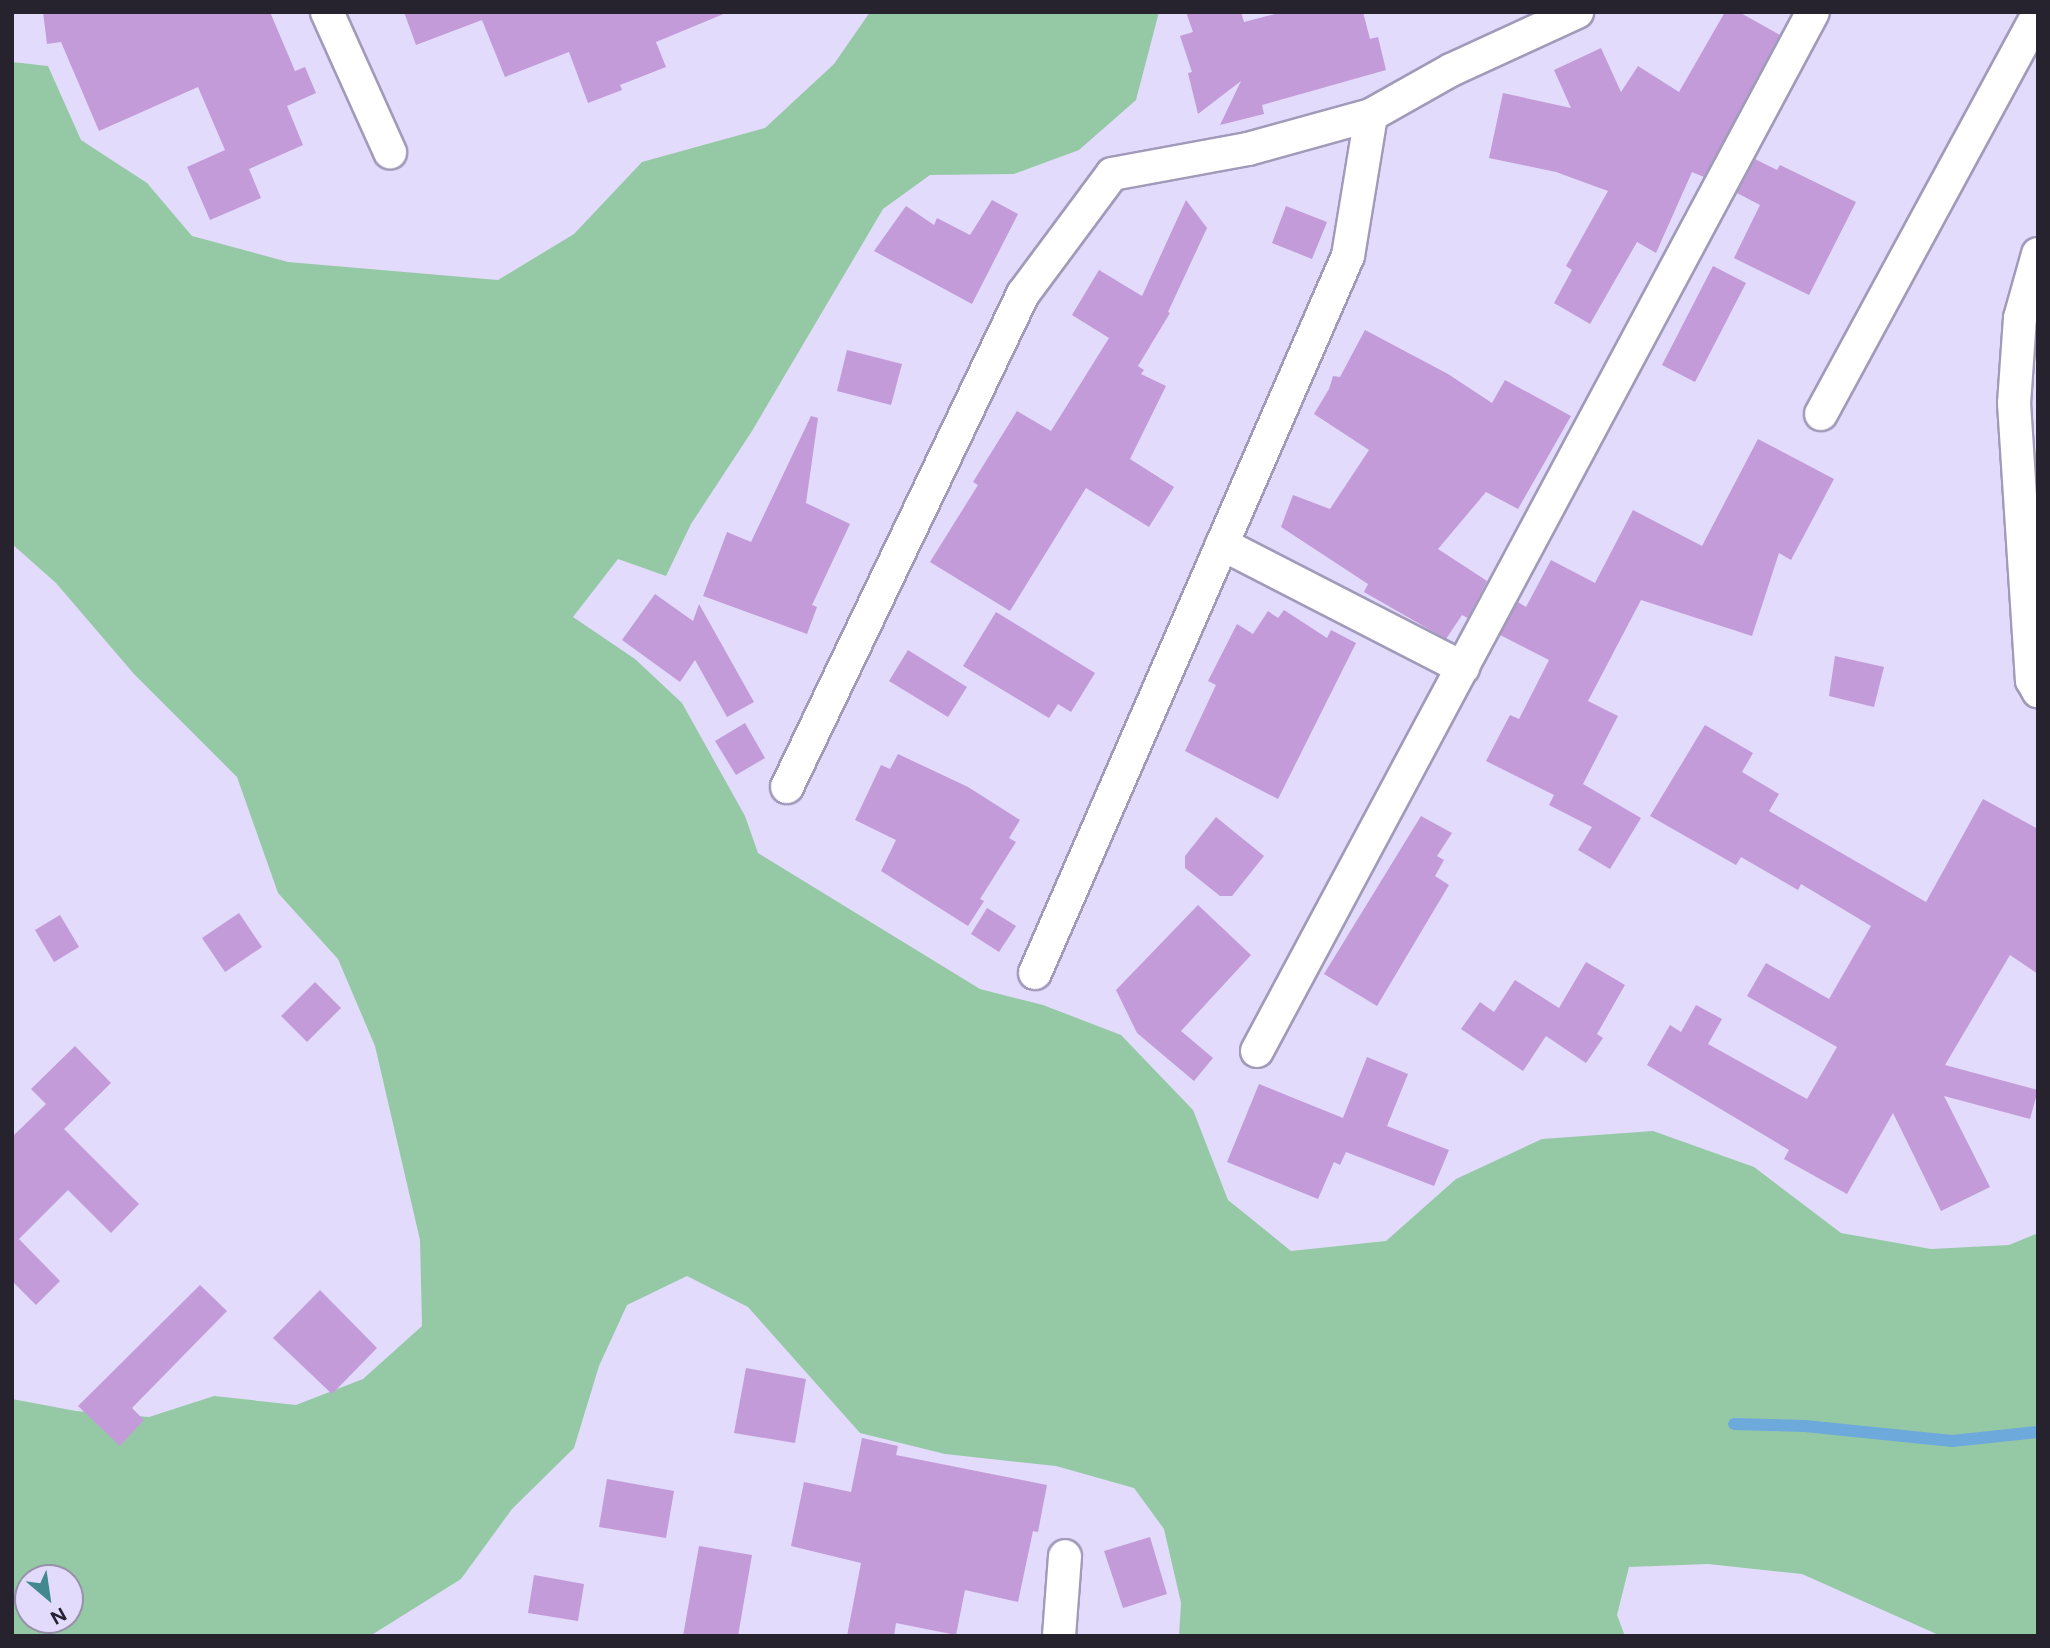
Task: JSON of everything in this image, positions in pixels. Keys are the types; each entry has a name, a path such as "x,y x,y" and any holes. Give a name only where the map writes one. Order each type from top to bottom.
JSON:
{"street":[{"path":"327,12 390,152"},
{"path":"787,787 1023,294 1112,174 1248,149 1371,115 1451,70 1577,12"},
{"path":"1257,1051 1813,12"},
{"path":"1821,414 2038,15"},
{"path":"1035,973 1348,256 1371,115"},
{"path":"2038,254 2020,318 2014,403 2032,680 2038,691"},
{"path":"1222,544 1463,668"},
{"path":"1059,1636 1065,1556"}],"green space":[{"path":"870,12 1159,12 1136,100 1079,150 1014,174 930,175 883,209 752,431 691,524 666,576 618,559 573,617 635,659 682,703 745,816 758,853 980,989 1043,1005 1121,1035 1193,1110 1228,1200 1291,1251 1386,1241 1456,1179 1542,1139 1653,1131 1754,1167 1841,1233 1931,1249 2009,1245 2038,1233 2038,1636 1941,1636 1802,1574 1708,1564 1629,1567 1617,1615 1625,1636 1179,1636 1181,1603 1164,1529 1134,1488 1056,1466 945,1454 860,1433 748,1307 687,1276 627,1305 599,1366 574,1448 512,1509 461,1579 370,1636 12,1636 12,1399 76,1411 149,1417 214,1396 296,1405 363,1379 422,1326 420,1240 375,1046 338,959 278,893 237,777 134,674 56,583 12,544 12,62 48,66 81,140 147,183 192,236 288,262 498,280 574,234 642,162 765,128 834,64"}],"building":[{"path":"43,12 270,12 295,71 305,67 316,93 287,106 303,145 249,169 261,198 210,220 187,167 225,150 198,87 99,131 61,42 47,44"},
{"path":"404,12 726,13 656,42 666,67 620,85 622,90 588,103 569,52 505,77 482,20 416,45"},
{"path":"1186,12 1241,12 1244,22 1283,12 1363,12 1370,39 1378,37 1386,70 1262,105 1264,114 1220,125 1241,81 1198,114 1188,73 1192,72 1180,36 1193,32"},
{"path":"1725,12 1739,12 1780,35 1704,177 1692,172 1656,253 1637,242 1590,324 1554,303 1572,270 1566,266 1608,191 1556,172 1489,158 1503,93 1571,108 1554,70 1601,48 1621,92 1638,66 1679,92"},
{"path":"1755,159 1777,170 1780,165 1856,202 1809,295 1734,258 1760,205 1737,193"},
{"path":"992,200 1018,214 972,304 874,251 906,206 934,225 937,218 970,235"},
{"path":"1186,200 1207,228 1168,312 1170,313 1138,366 1144,370 1141,374 1166,386 1130,459 1174,487 1149,527 1086,488 1010,611 930,562 978,485 973,482 1017,411 1051,431 1109,338 1072,315 1099,270 1142,296"},
{"path":"1286,206 1327,222 1312,259 1272,243"},
{"path":"1713,266 1746,283 1695,382 1662,365"},
{"path":"1365,330 1448,374 1492,403 1505,380 1571,416 1518,509 1486,492 1438,549 1487,581 1468,618 1462,615 1446,639 1364,592 1368,584 1281,527 1293,495 1330,509 1369,450 1314,414 1329,389 1333,376 1340,377"},
{"path":"847,350 902,364 891,405 837,391"},
{"path":"811,416 818,418 806,503 850,524 812,605 817,607 807,634 703,596 727,532 751,542"},
{"path":"1758,439 1834,479 1791,560 1779,553 1752,636 1641,600 1588,701 1618,716 1583,784 1641,818 1610,869 1578,850 1592,827 1549,805 1554,795 1486,761 1510,715 1519,719 1549,660 1500,635 1518,602 1526,607 1551,560 1595,583 1633,510 1702,546"},
{"path":"655,594 693,621 699,604 754,702 727,717 695,660 680,682 622,640"},
{"path":"1284,610 1327,638 1331,630 1356,643 1278,799 1185,751 1216,685 1208,681 1237,624 1253,634 1268,611 1278,618"},
{"path":"996,612 1095,673 1071,712 1058,704 1049,718 963,666"},
{"path":"908,650 967,687 948,717 889,681"},
{"path":"1835,656 1884,667 1874,707 1829,696"},
{"path":"745,723 765,758 736,775 715,741"},
{"path":"1705,725 1753,753 1742,772 1779,794 1769,811 1926,902 1983,799 2038,829 2038,974 2010,955 1945,1065 2038,1090 2030,1119 1944,1096 1990,1187 1941,1211 1893,1113 1847,1194 1784,1159 1789,1150 1647,1065 1670,1025 1681,1032 1696,1005 1722,1019 1708,1044 1807,1099 1837,1047 1747,996 1766,963 1829,999 1871,926 1801,884 1798,890 1741,857 1736,865 1650,816"},
{"path":"898,754 968,787 1020,820 1009,838 1016,842 980,899 984,901 968,926 881,871 896,840 855,820 881,765 890,769"},
{"path":"1421,816 1452,833 1437,856 1444,860 1435,876 1449,885 1377,1006 1324,974"},
{"path":"1216,817 1264,856 1232,896 1220,896 1185,868 1185,856"},
{"path":"1198,905 1251,955 1181,1031 1213,1058 1194,1081 1137,1033 1116,990"},
{"path":"987,908 1016,926 999,952 971,934"},
{"path":"239,913 262,947 225,972 202,938"},
{"path":"60,915 79,947 54,962 35,930"},
{"path":"1586,962 1625,985 1597,1034 1603,1038 1586,1063 1546,1036 1523,1071 1461,1029 1480,1002 1494,1012 1515,980 1559,1008"},
{"path":"315,982 341,1008 307,1042 281,1016"},
{"path":"75,1046 111,1083 64,1129 139,1204 111,1233 68,1190 19,1239 60,1281 36,1305 12,1281 12,1137 46,1104 31,1089"},
{"path":"1367,1057 1408,1074 1387,1126 1449,1150 1434,1186 1346,1152 1340,1165 1334,1162 1318,1199 1227,1162 1259,1084 1343,1118"},
{"path":"200,1285 227,1311 132,1408 144,1420 120,1446 78,1406"},
{"path":"320,1290 377,1348 332,1394 273,1338"},
{"path":"746,1368 806,1379 795,1443 734,1433"},
{"path":"862,1438 898,1446 896,1455 1047,1485 1038,1532 1033,1531 1018,1602 965,1590 956,1635 896,1623 894,1636 847,1636 861,1563 791,1546 804,1482 851,1492"},
{"path":"607,1479 674,1491 666,1538 599,1527"},
{"path":"1150,1537 1167,1594 1123,1608 1104,1551"},
{"path":"699,1546 752,1555 738,1636 683,1636"},
{"path":"534,1575 584,1584 578,1621 528,1613"}],"waterway":[{"path":"1734,1424 1805,1426 1952,1441 2038,1432"}]}
